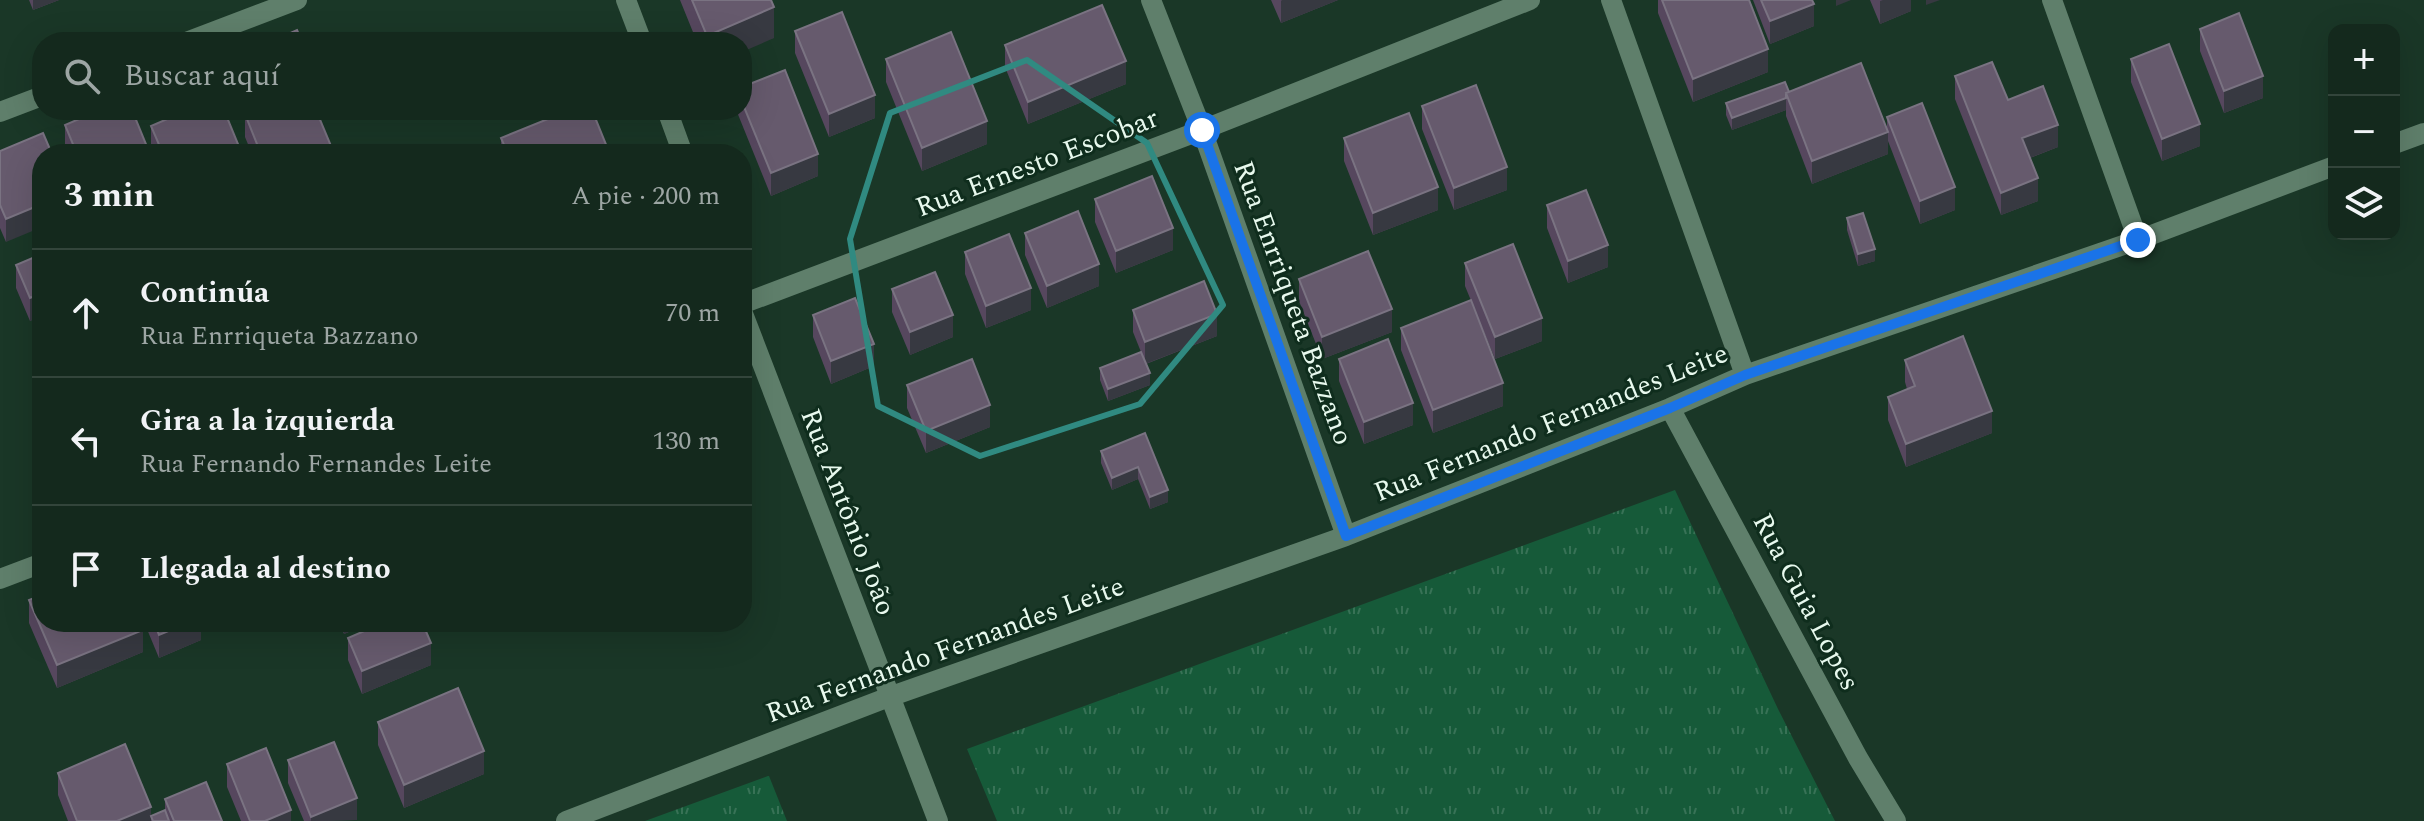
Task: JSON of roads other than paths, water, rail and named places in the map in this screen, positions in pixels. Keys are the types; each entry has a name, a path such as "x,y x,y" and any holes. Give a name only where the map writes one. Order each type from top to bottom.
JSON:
{"street":[{"path":"212,32 297,0"},
{"path":"626,0 638,32"},
{"name":"Rua Enrriqueta Bazzano","path":"1151,0 1202,130 1346,536"},
{"name":"Rua Ernesto Escobar","path":"752,300 1202,130 1530,0"},
{"path":"1611,0 1745,375"},
{"path":"2052,0 2138,240"},
{"path":"0,112 32,100"},
{"path":"671,120 679,144"},
{"path":"2400,142 2424,133"},
{"name":"Rua Fernando Fernandes Leite","path":"566,821 889,697 1346,536 1670,408 1745,375 2138,240 2329,168"},
{"name":"Rua Antônio João","path":"752,337 938,821"},
{"name":"Rua Guia Lopes","path":"1670,408 1858,758 1896,821"},
{"path":"0,579 32,567"}]}
